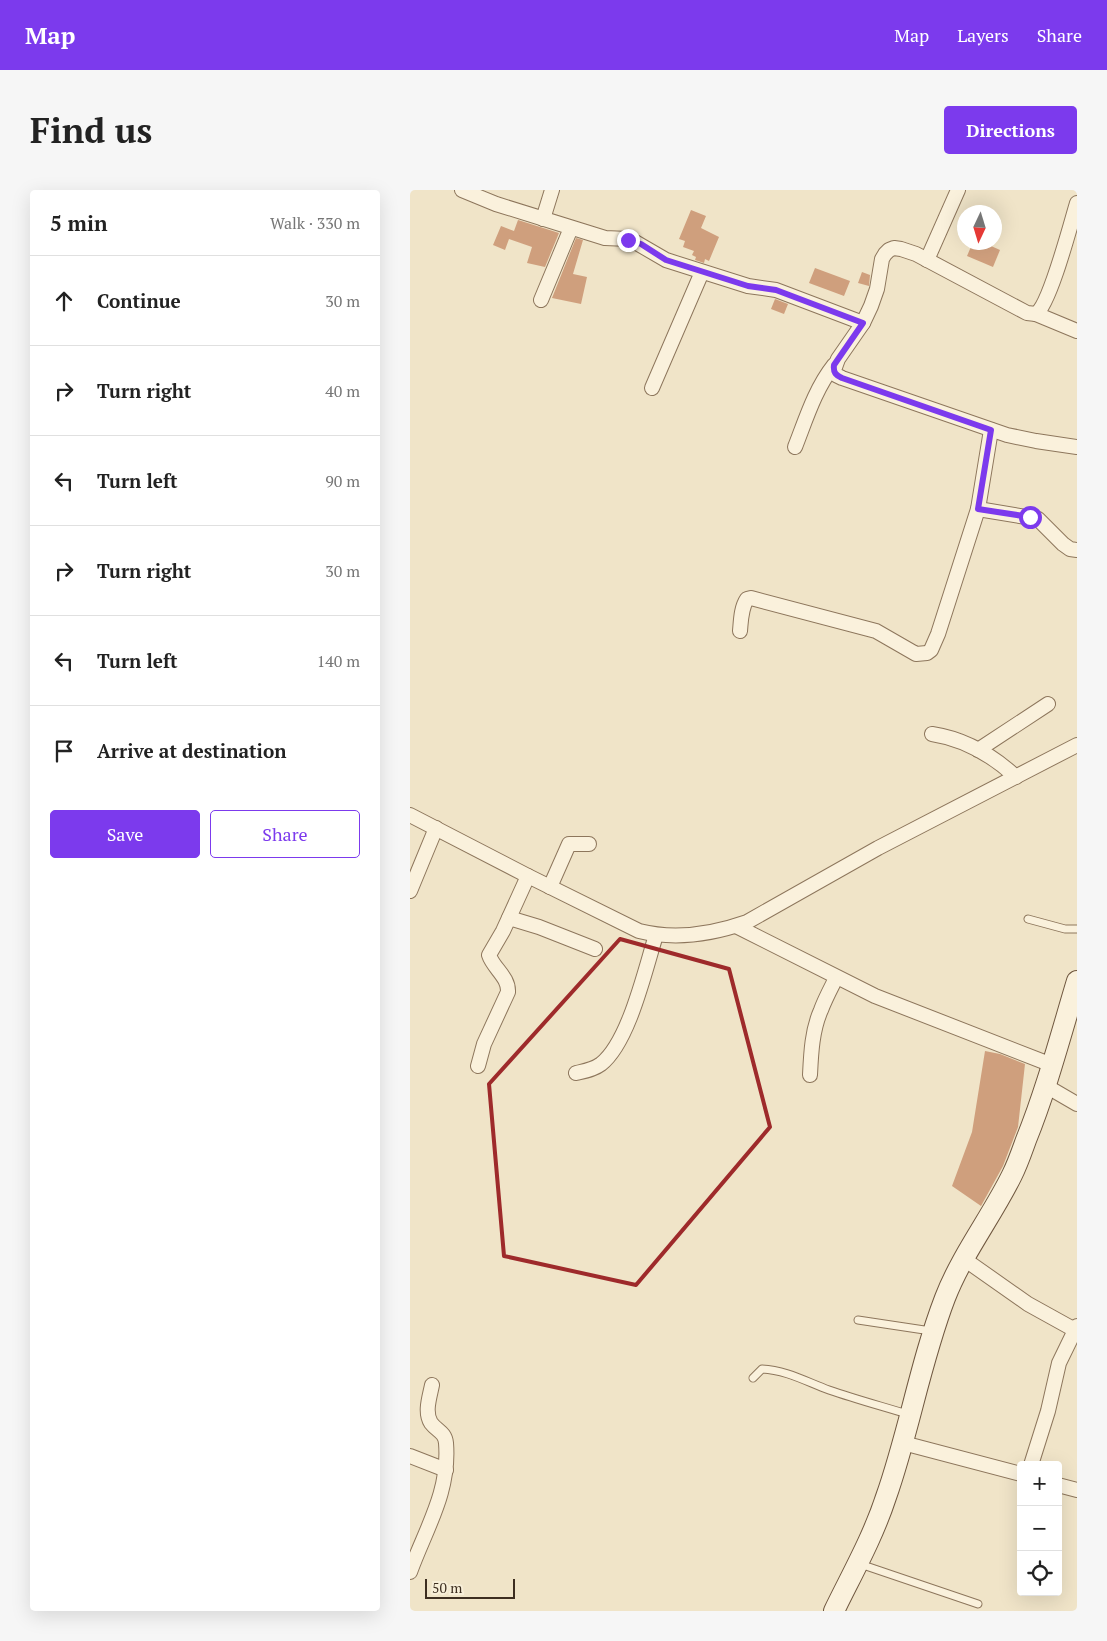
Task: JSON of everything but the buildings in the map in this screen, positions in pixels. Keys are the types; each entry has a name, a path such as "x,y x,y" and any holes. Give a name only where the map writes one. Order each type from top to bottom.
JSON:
{"main road":[{"path":"834,1611 886,1499 934,1332 956,1272 1013,1173 1040,1104 1077,981"}],"street":[{"path":"462,190 496,204 571,228 605,238 635,242 666,260 748,286 776,290 863,323"},
{"path":"543,219 552,190"},
{"path":"927,260 958,190"},
{"path":"1036,314 1043,307 1050,289 1077,203"},
{"path":"541,300 571,228"},
{"path":"795,446 827,374 863,323 877,289 882,259 889,250 901,248 1027,312 1077,331"},
{"path":"652,388 702,272"},
{"path":"834,365 836,374 842,378 991,430 1036,441 1077,447"},
{"path":"740,631 741,615 745,602 751,598 876,630 916,654 927,653 931,650 938,634 978,509 991,430"},
{"path":"978,509 1038,519 1063,544 1070,549 1077,550"},
{"path":"978,750 1048,704"},
{"path":"932,734 961,741 1000,763 1016,777"},
{"path":"410,814 528,876 639,931 656,935 681,936 748,922 878,848 1077,745"},
{"path":"410,892 436,828"},
{"path":"550,887 569,844 589,844"},
{"path":"478,1066 484,1044 508,992 505,980 492,964 489,955 509,918 528,876"},
{"path":"509,918 539,927 595,949"},
{"path":"736,926 875,996 1052,1065"},
{"path":"576,1073 589,1071 601,1064 614,1050 634,1006 656,935"},
{"path":"810,1075 811,1050 817,1020 836,978"},
{"path":"1046,1086 1077,1104"},
{"path":"964,1259 1028,1304 1076,1328 1071,1351 1059,1363 1048,1411 1032,1461"},
{"path":"410,1572 442,1496 446,1470 446,1438 432,1423 428,1410 432,1385"},
{"path":"903,1443 1017,1473"},
{"path":"410,1456 446,1470"},
{"path":"1062,1486 1077,1490"}],"lane":[{"path":"1028,919 1065,929 1077,928"},
{"path":"858,1320 934,1332"},
{"path":"753,1378 762,1369 775,1370 829,1390 910,1415"},
{"path":"857,1563 978,1604"}],"highlighted area":[{"path":"620,939 729,969 770,1127 636,1285 504,1256 489,1084"}],"route":[{"path":"628,240 641,244 666,260 748,286 776,290 863,323 834,365 836,374 842,378 991,430 978,509 1030,517"}]}
